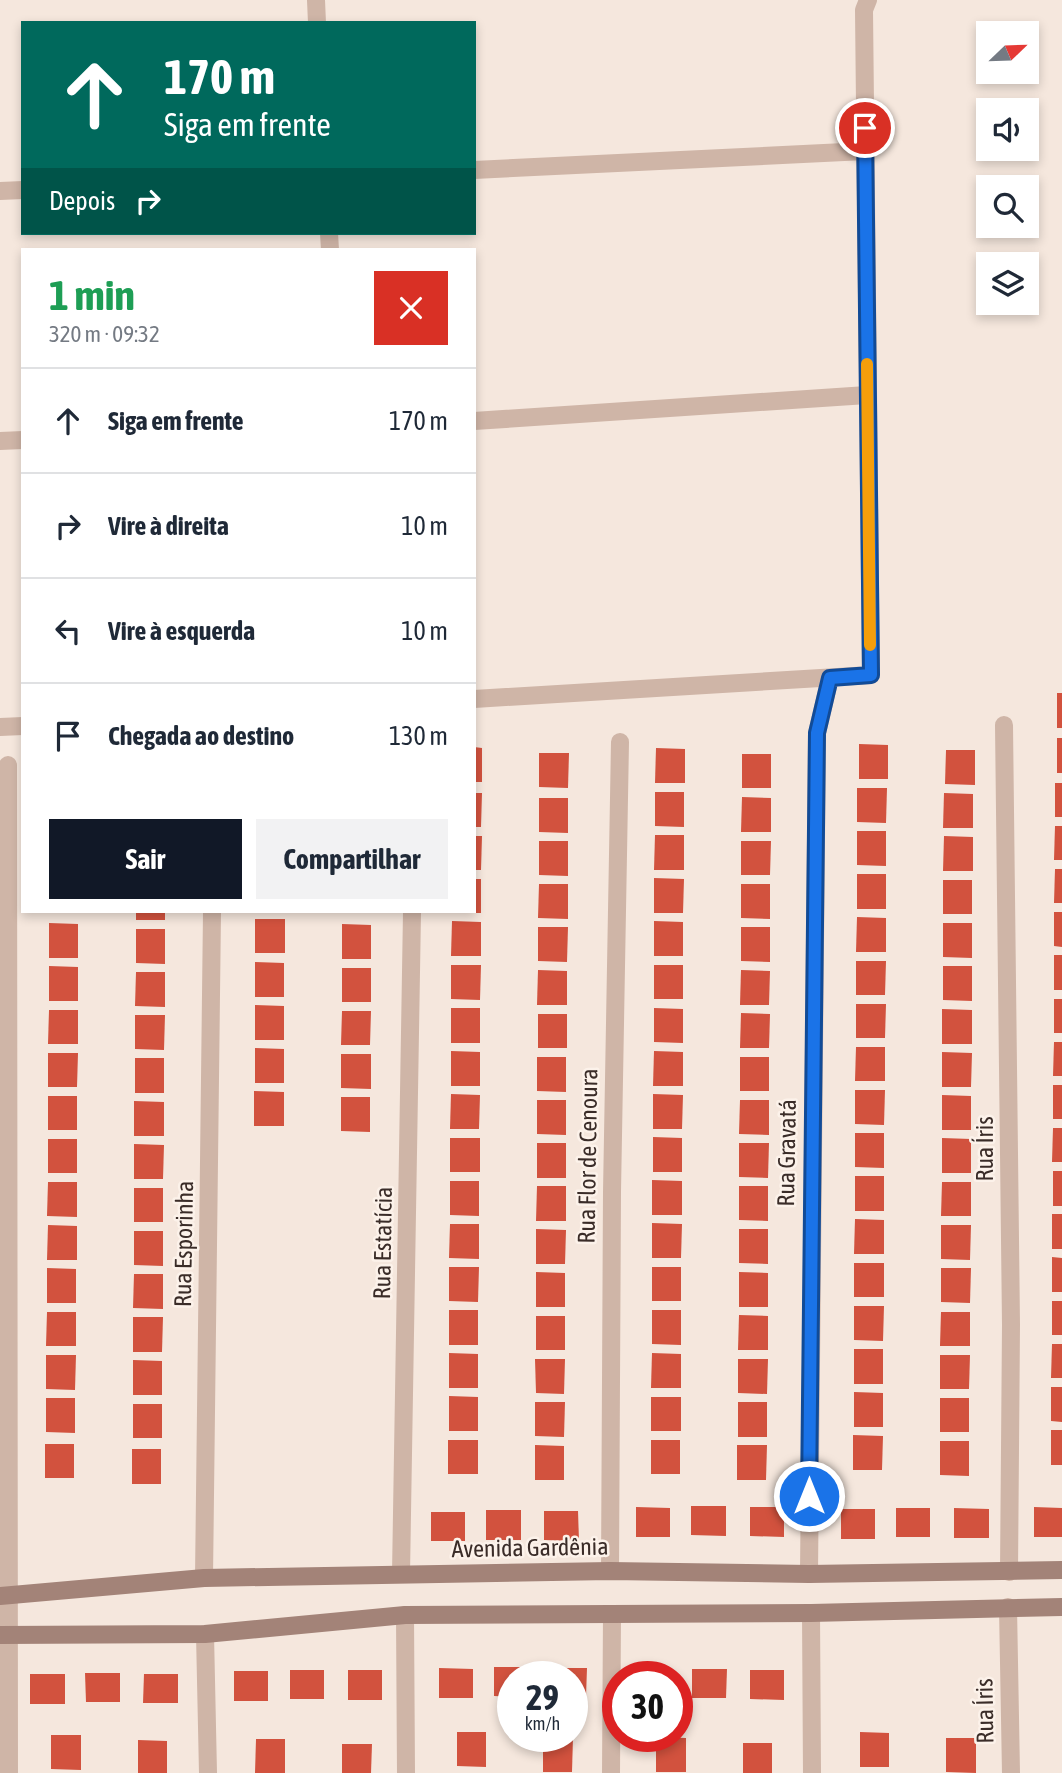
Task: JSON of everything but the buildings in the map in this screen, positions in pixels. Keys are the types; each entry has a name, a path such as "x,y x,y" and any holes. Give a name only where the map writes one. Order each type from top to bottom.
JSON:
{"street":[{"path":"316,0 317,21"},
{"path":"476,699 871,675 864,10 868,0"},
{"path":"476,170 865,151"},
{"path":"0,191 21,190"},
{"path":"476,421 867,395"},
{"path":"0,440 21,440"},
{"name":"Rua Gravatá","path":"809,1574 817,733 830,678"},
{"name":"Rua Íris","path":"1004,725 1011,1311 1009,1572"},
{"path":"0,727 21,726"},
{"name":"Rua Flor de Cenoura","path":"610,1571 612,1192 620,742"},
{"path":"8,765 4,1635 9,1773"},
{"name":"Rua Esporinha","path":"204,1578 212,913"},
{"name":"Rua Estatícia","path":"401,1574 412,913"},
{"name":"Avenida Gardênia","path":"4,1596 204,1578 610,1571 809,1574 1062,1570"},
{"name":"Rua Íris","path":"1008,1607 1011,1773"},
{"path":"4,1635 205,1634 405,1615 810,1613 1062,1607"},
{"path":"810,1613 812,1773"},
{"path":"611,1773 612,1614"},
{"path":"405,1615 406,1773"},
{"path":"205,1634 208,1773"}],"slow traffic":[{"path":"867,364 870,645"}],"route":[{"path":"809,1496 817,733 830,678 871,675 865,128"}]}
